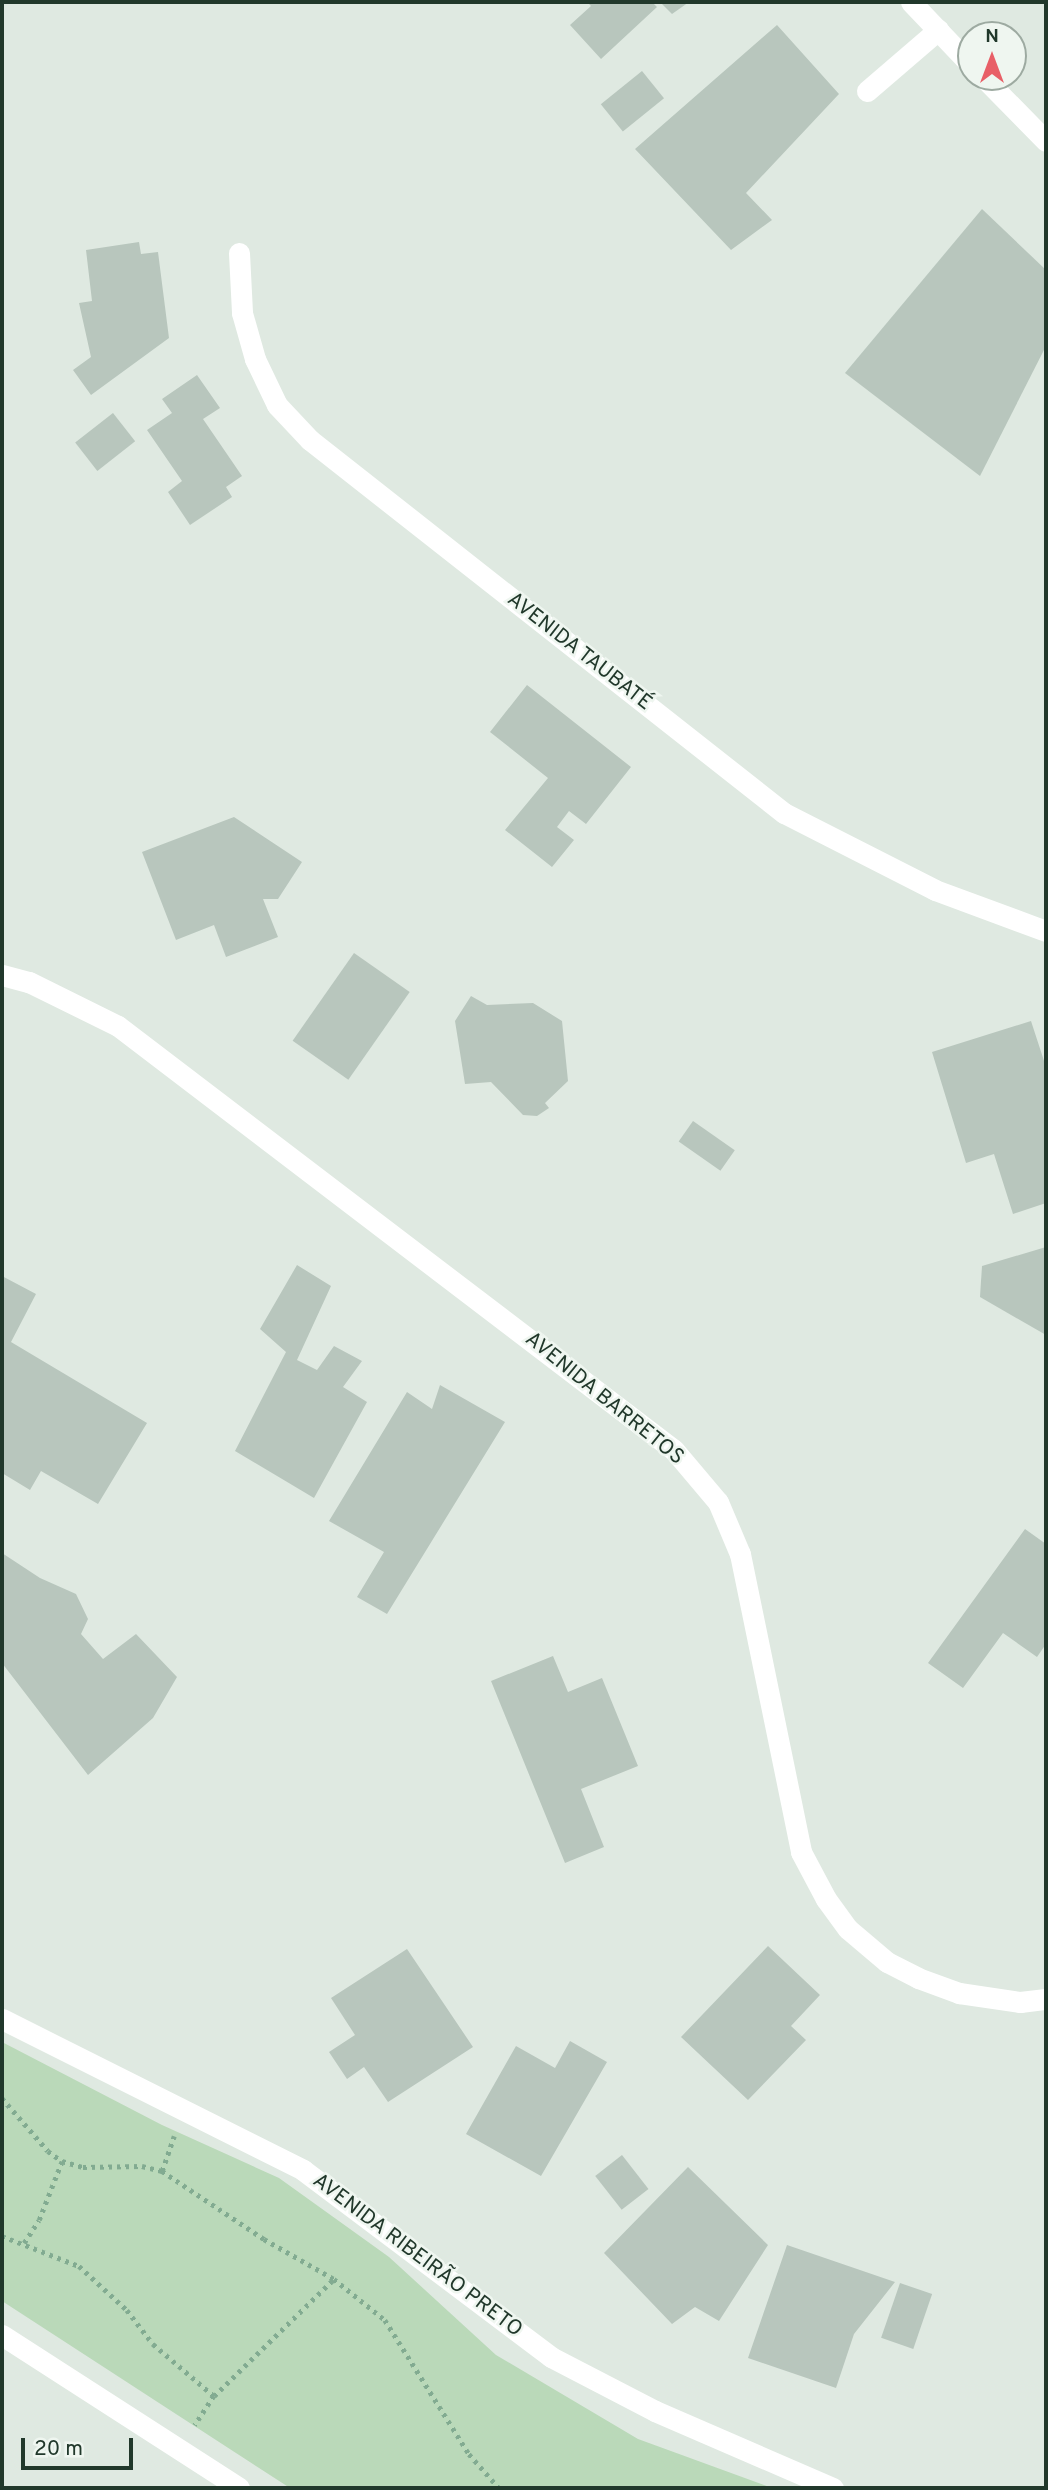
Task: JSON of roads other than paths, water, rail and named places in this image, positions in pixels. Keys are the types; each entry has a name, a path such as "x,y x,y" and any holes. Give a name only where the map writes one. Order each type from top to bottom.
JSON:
{"street":[{"path":"911,2 957,50"},
{"path":"867,91 938,30"},
{"path":"997,91 1046,141"},
{"name":"AVENIDA TAUBATÉ","path":"239,253 242,313 255,359 277,405 310,440 784,813 935,890 1046,931"},
{"name":"AVENIDA BARRETOS","path":"2,975 29,982 117,1026 674,1450 718,1502 740,1554 801,1852 826,1899 848,1929 887,1962 918,1978 959,1993 1020,2002 1046,1999"},
{"name":"AVENIDA RIBEIRÃO PRETO","path":"2,2019 182,2112 303,2170 551,2357 654,2410 833,2488"},
{"path":"2,2335 239,2488"}]}
